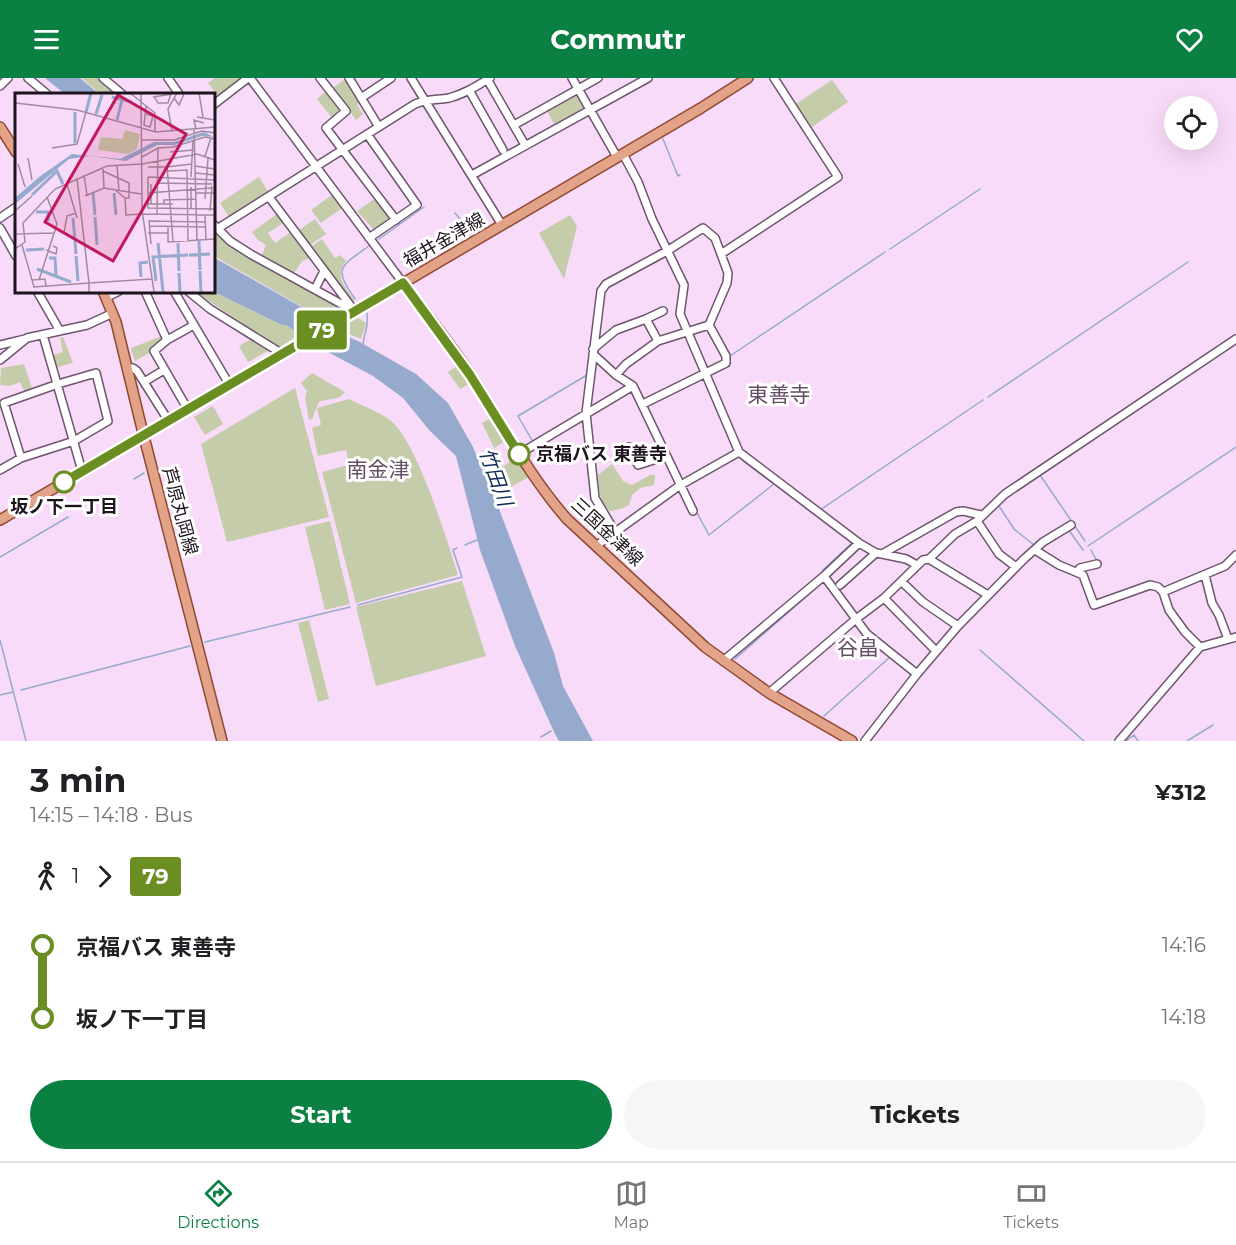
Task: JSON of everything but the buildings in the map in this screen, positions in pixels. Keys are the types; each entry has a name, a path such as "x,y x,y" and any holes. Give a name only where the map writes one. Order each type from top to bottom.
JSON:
{"main road":[{"name":"福井金津線","path":"0,520 187,408 701,108 748,78"},
{"path":"0,127 15,150"},
{"name":"三国金津線","path":"403,283 470,375 546,496 686,630 723,661 769,693 852,741"},
{"name":"芦原丸岡線","path":"105,294 113,313 128,368 222,741"}],"street":[{"path":"0,86 8,78"},
{"path":"28,78 46,93"},
{"path":"168,78 178,93"},
{"path":"214,104 249,78 403,283"},
{"path":"320,78 346,111 326,128 396,220"},
{"path":"349,78 379,127"},
{"path":"361,98 391,78"},
{"path":"411,78 502,225"},
{"path":"572,78 620,155 684,285 680,314 739,452 859,543 879,553 906,559 917,565"},
{"path":"514,125 598,78"},
{"path":"472,175 648,78"},
{"path":"721,254 838,177 774,78"},
{"path":"106,79 121,93"},
{"path":"353,312 252,255 230,241 215,227 425,100 447,98 469,90 476,82 489,79 525,146"},
{"path":"469,90 503,150"},
{"path":"367,134 417,205 369,238"},
{"path":"269,196 353,312"},
{"path":"0,218 15,208"},
{"path":"0,228 15,254"},
{"path":"615,532 595,498 586,413 601,291 606,284 667,251 703,228 715,238 728,276 710,325 726,356 726,363 643,404"},
{"path":"315,289 324,271"},
{"path":"39,292 60,331"},
{"path":"145,292 166,340"},
{"path":"175,292 229,384"},
{"path":"189,292 210,309 285,351"},
{"path":"593,352 616,330 663,310"},
{"path":"0,345 87,325 113,313"},
{"path":"646,319 658,341"},
{"path":"616,375 626,364 658,341 710,325"},
{"path":"187,408 154,351 166,340 194,326"},
{"path":"43,335 82,471"},
{"path":"0,360 27,338"},
{"path":"769,693 884,598 917,565 929,559 955,534 979,518 1005,495 1236,339"},
{"path":"593,352 616,375 633,386 679,486 693,511"},
{"path":"128,368 137,371 168,420"},
{"path":"144,382 164,370"},
{"path":"0,471 21,458 74,441 108,421 96,374 2,402 21,458"},
{"path":"519,454 633,386"},
{"path":"629,447 638,465 666,456"},
{"path":"596,546 679,486 739,452"},
{"path":"840,585 879,553 956,512 963,511 979,518 999,554 1016,567"},
{"path":"864,741 958,626 1043,542 1071,525"},
{"path":"723,661 824,576 859,543"},
{"path":"1035,550 1059,565 1083,575 1094,604 1150,585 1158,587 1163,592 1169,610 1185,632 1200,646"},
{"path":"1163,592 1225,566 1236,555"},
{"path":"929,559 988,595"},
{"path":"1077,572 1080,568 1097,564"},
{"path":"1119,741 1200,646 1232,638 1212,603 1205,575"},
{"path":"824,576 867,634 917,674"},
{"path":"902,582 923,602 958,626"},
{"path":"884,598 936,651"}],"green space":[{"path":"82,78 98,78 116,93 99,93"},
{"path":"215,78 243,78 219,97 208,83"},
{"path":"345,79 362,101 357,105 363,114 356,120 333,88"},
{"path":"832,80 848,102 812,127 796,104"},
{"path":"326,91 341,110 341,113 333,119 317,99"},
{"path":"576,95 584,105 583,108 554,124 547,111"},
{"path":"259,177 269,193 229,217 220,203"},
{"path":"332,195 342,208 321,223 311,210"},
{"path":"376,198 391,218 375,231 357,211"},
{"path":"277,214 283,223 268,233 275,243 291,232 309,258 302,261 293,275 261,257 266,245 252,232"},
{"path":"570,215 577,226 564,279 539,233"},
{"path":"315,219 326,234 310,245 299,230"},
{"path":"214,231 246,256 343,309 324,319 214,256"},
{"path":"322,239 335,258 340,255 346,261 341,277 344,286 354,300 351,302 311,247"},
{"path":"195,292 214,292 282,325 285,324 301,334 280,347"},
{"path":"358,318 366,323 361,339 337,329"},
{"path":"162,336 163,340 151,352 135,361 131,348"},
{"path":"63,337 73,363 54,368 51,356 63,352 60,338"},
{"path":"253,338 271,349 248,362 239,346"},
{"path":"24,364 33,391 25,393 20,382 10,386 0,385 1,368"},
{"path":"460,364 472,382 460,389 448,372"},
{"path":"312,373 345,392 337,398 319,402 312,419 309,420 305,398 307,391 301,383"},
{"path":"295,388 329,517 227,542 201,444"},
{"path":"349,399 390,420 400,431 430,492 458,575 356,603 322,472 349,465 346,450 318,456 312,428 321,425 317,408"},
{"path":"213,406 223,424 205,435 194,417"},
{"path":"493,417 507,440 494,448 482,423"},
{"path":"517,457 529,477 509,488 502,467"},
{"path":"612,464 623,481 632,485 650,475 655,475 654,485 640,488 632,495 629,505 610,511 599,490 598,475"},
{"path":"330,521 350,604 325,610 305,527"},
{"path":"462,581 486,656 376,686 356,607"},
{"path":"309,620 329,699 318,702 298,623"}],"water":[{"path":"45,78 80,78 98,93 64,93"},
{"path":"214,258 314,314 335,331 358,341 416,374 448,403 473,447 499,509 554,653 563,686 593,741 559,741 555,734 515,646 480,550 456,456 430,431 403,398 373,376 326,351 286,325 214,292"}],"waterway":[{"path":"591,105 641,78"},
{"path":"525,141 587,108"},
{"path":"663,139 678,176 680,175"},
{"path":"475,170 521,144"},
{"path":"890,249 980,189"},
{"path":"379,239 424,207"},
{"path":"455,213 470,231"},
{"path":"355,299 344,280 343,268 369,246"},
{"path":"730,356 885,252"},
{"path":"988,397 1188,262"},
{"path":"363,345 367,313"},
{"path":"533,442 518,416 587,375"},
{"path":"820,510 983,400"},
{"path":"1088,546 1236,447"},
{"path":"696,511 709,535 774,484 743,461"},
{"path":"134,479 144,473"},
{"path":"1040,475 1085,541"},
{"path":"778,487 852,543 823,570"},
{"path":"999,506 1014,529 1034,545"},
{"path":"0,557 68,517"},
{"path":"1068,529 1083,550"},
{"path":"465,545 477,540"},
{"path":"358,605 462,577 453,550 457,548"},
{"path":"1091,550 1097,561"},
{"path":"828,577 857,614"},
{"path":"735,659 825,580"},
{"path":"205,642 350,607"},
{"path":"0,640 26,741"},
{"path":"884,643 917,669"},
{"path":"21,690 190,646"},
{"path":"980,650 1084,741"},
{"path":"824,716 890,657"},
{"path":"0,695 13,692"},
{"path":"1187,741 1213,725"},
{"path":"541,737 551,731"},
{"path":"1126,741 1134,735 1138,741"}],"bus line":[{"name":"79","path":"64,482 403,283 470,375 519,454"}],"place":[{"name":"京福バス 東善寺","path":"519,454"},
{"name":"坂ノ下一丁目","path":"64,482"}],"district":[{"name":"東善寺","path":"779,394"},
{"name":"南金津","path":"378,469"},
{"name":"谷畠","path":"858,647"}],"water label":[{"name":"竹田川","path":"496,477"}]}
